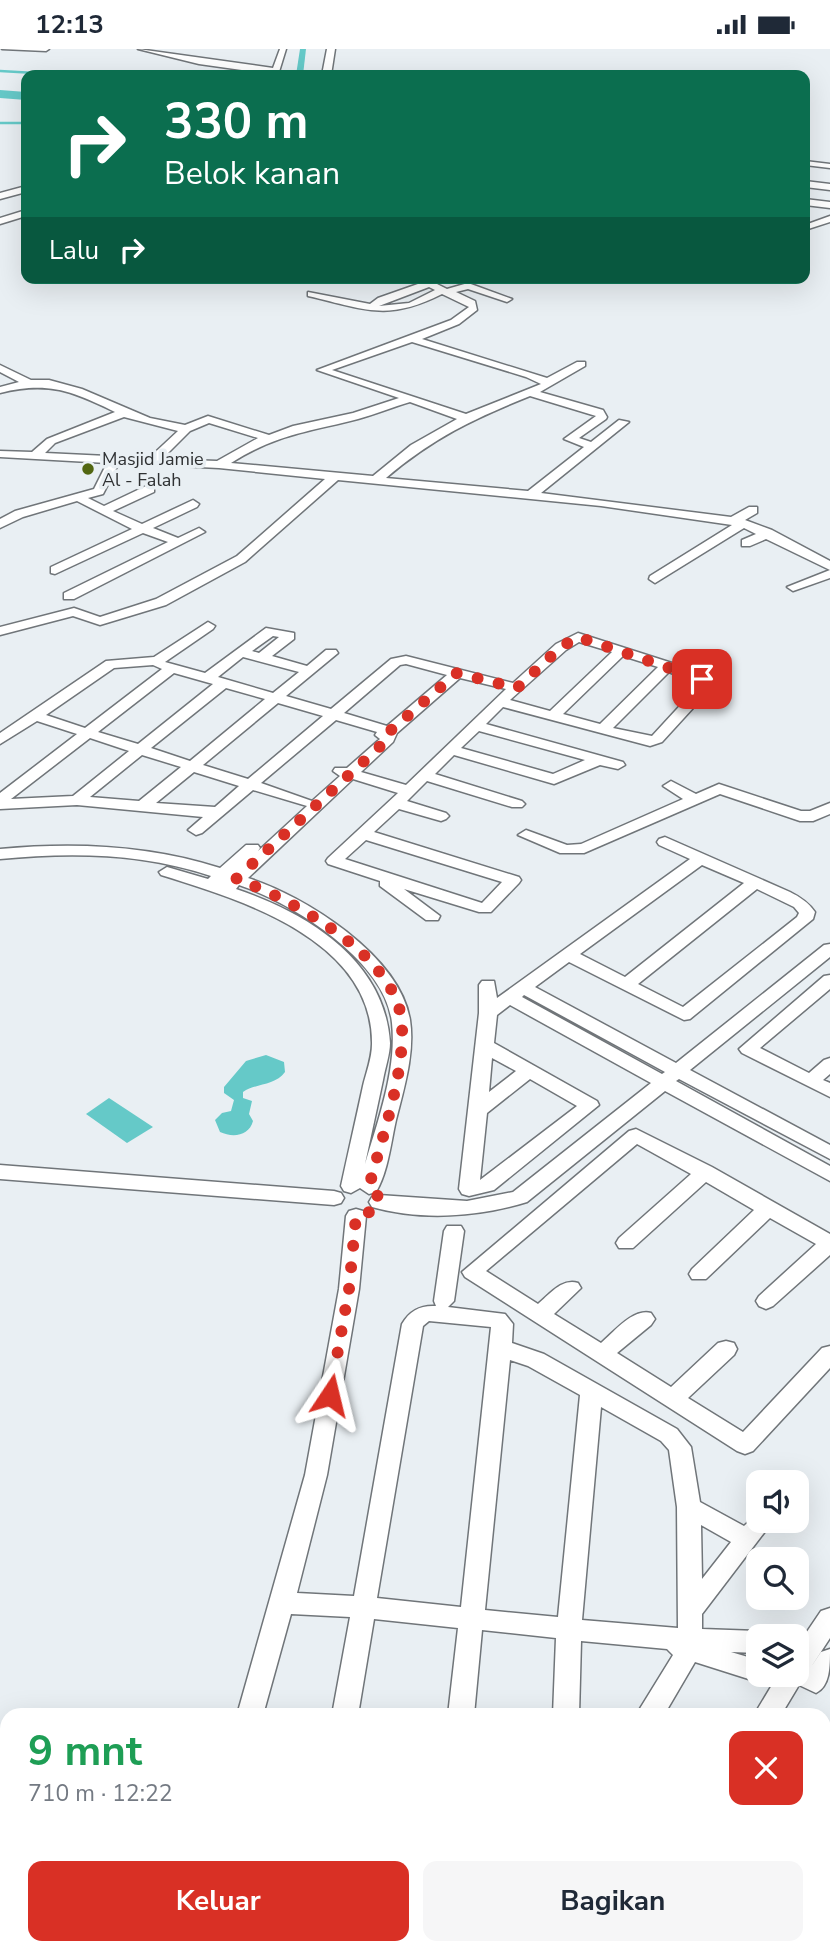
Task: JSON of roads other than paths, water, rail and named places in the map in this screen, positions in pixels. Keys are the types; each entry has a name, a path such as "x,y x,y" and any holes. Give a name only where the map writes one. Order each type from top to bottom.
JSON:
{"street":[{"path":"5,49 46,49"},
{"path":"141,49 198,62 255,70"},
{"path":"277,70 283,49"},
{"path":"328,70 331,49"},
{"path":"810,164 830,166"},
{"path":"810,196 825,186"},
{"path":"0,196 21,190"},
{"path":"810,201 830,205"},
{"path":"0,221 21,215"},
{"path":"810,226 830,219"},
{"path":"369,309 381,300 429,284 472,303 474,308 455,322 321,370 466,418"},
{"path":"311,294 369,309 399,309 444,291 468,286 507,299"},
{"path":"412,339 547,382"},
{"path":"377,479 415,447 466,418 546,386 547,382 581,363"},
{"path":"0,368 26,381"},
{"path":"0,390 26,381 44,381 124,413 186,429"},
{"path":"530,393 599,412 602,417 570,439 592,446"},
{"path":"219,465 268,438 297,428 356,416 410,398"},
{"path":"34,457 51,441 124,413"},
{"path":"153,461 186,429 213,418 268,438"},
{"path":"533,493 623,422"},
{"path":"0,454 219,465 533,493 739,522 768,533 830,565"},
{"path":"0,524 19,514 99,491 114,461"},
{"path":"0,632 74,612 100,621 161,602 241,559 334,477"},
{"path":"103,511 150,489"},
{"path":"80,498 142,529 178,543"},
{"path":"55,569 193,504"},
{"path":"655,579 753,510"},
{"path":"69,596 199,532"},
{"path":"746,543 768,533"},
{"path":"793,587 830,574"},
{"path":"157,661 208,626"},
{"path":"206,678 271,631 289,636 261,658"},
{"path":"320,872 478,726 500,702 561,647 578,637 667,666 706,681 707,686 653,741 500,702"},
{"path":"553,716 622,650"},
{"path":"241,652 310,671"},
{"path":"144,805 331,653"},
{"path":"196,830 396,662 405,660 517,688"},
{"path":"0,740 111,664 157,661 172,668 390,731"},
{"path":"603,730 667,666"},
{"path":"0,802 172,668"},
{"path":"257,850 305,802 388,739 390,731 457,673"},
{"path":"77,800 223,683"},
{"path":"34,716 305,802"},
{"path":"478,726 618,765"},
{"path":"452,750 554,779 597,759"},
{"path":"344,772 409,791"},
{"path":"223,882 344,772"},
{"path":"424,775 517,804"},
{"path":"671,786 694,799"},
{"path":"526,835 566,850 584,848 719,789 806,817 830,808"},
{"path":"0,802 77,800 201,813 219,811"},
{"path":"396,803 440,816"},
{"path":"334,861 485,909 513,880 363,834"},
{"path":"568,955 684,1015 805,919 807,912 800,904 665,842"},
{"path":"0,854 135,865 223,882 313,914 351,943 383,980 402,1023 388,1110 366,1192"},
{"path":"0,863 35,855"},
{"path":"488,1013 701,858"},
{"path":"373,874 432,916"},
{"path":"223,882 298,923 354,968 366,985 381,1022 381,1045 368,1107 366,1192 373,1211 356,1216 339,1211 334,1198"},
{"path":"626,985 755,882"},
{"path":"334,1198 340,1190 366,1192 463,1211 493,1207 520,1197 830,949"},
{"path":"830,980 748,1049 830,1091"},
{"path":"485,1046 590,1105 487,1185 469,1189 480,1109 488,985"},
{"path":"516,992 671,1077 830,1174"},
{"path":"811,1081 830,1064"},
{"path":"480,1109 529,1071"},
{"path":"671,1077 830,1153"},
{"path":"368,1107 388,1110"},
{"path":"766,1301 830,1243 636,1135 472,1272 744,1445 830,1355"},
{"path":"0,1172 334,1198"},
{"path":"626,1243 705,1173"},
{"path":"699,1274 768,1208"},
{"path":"252,1708 316,1475 349,1289 356,1216"},
{"path":"443,1301 454,1231"},
{"path":"449,1264 482,1265"},
{"path":"540,1314 571,1288"},
{"path":"346,1708 413,1324 421,1315 428,1313 498,1320 502,1324 462,1708"},
{"path":"602,1354 644,1319"},
{"path":"501,1348 536,1360 669,1435 680,1447 689,1507 689,1634"},
{"path":"673,1399 726,1349"},
{"path":"566,1708 569,1629 591,1392"},
{"path":"689,1507 746,1527"},
{"path":"654,1708 664,1695 689,1634 751,1533"},
{"path":"282,1603 362,1607 654,1638 689,1634 746,1641"},
{"path":"809,1680 816,1682 817,1652 830,1618"},
{"path":"689,1634 746,1665"},
{"path":"771,1708 782,1687"}],"water":[{"path":"266,1055 284,1062 285,1072 276,1080 243,1092 243,1098 252,1101 249,1114 253,1121 248,1130 235,1135 220,1132 215,1120 222,1113 231,1111 234,1100 224,1093 224,1087 246,1061"},
{"path":"109,1098 153,1127 127,1143 86,1114"}],"waterway":[{"path":"301,70 303,49"},
{"path":"0,71 21,72"},
{"path":"0,94 21,96"},
{"path":"0,123 21,123"}],"place":[{"name":"Masjid Jamie Al - Falah","path":"88,469"}]}
